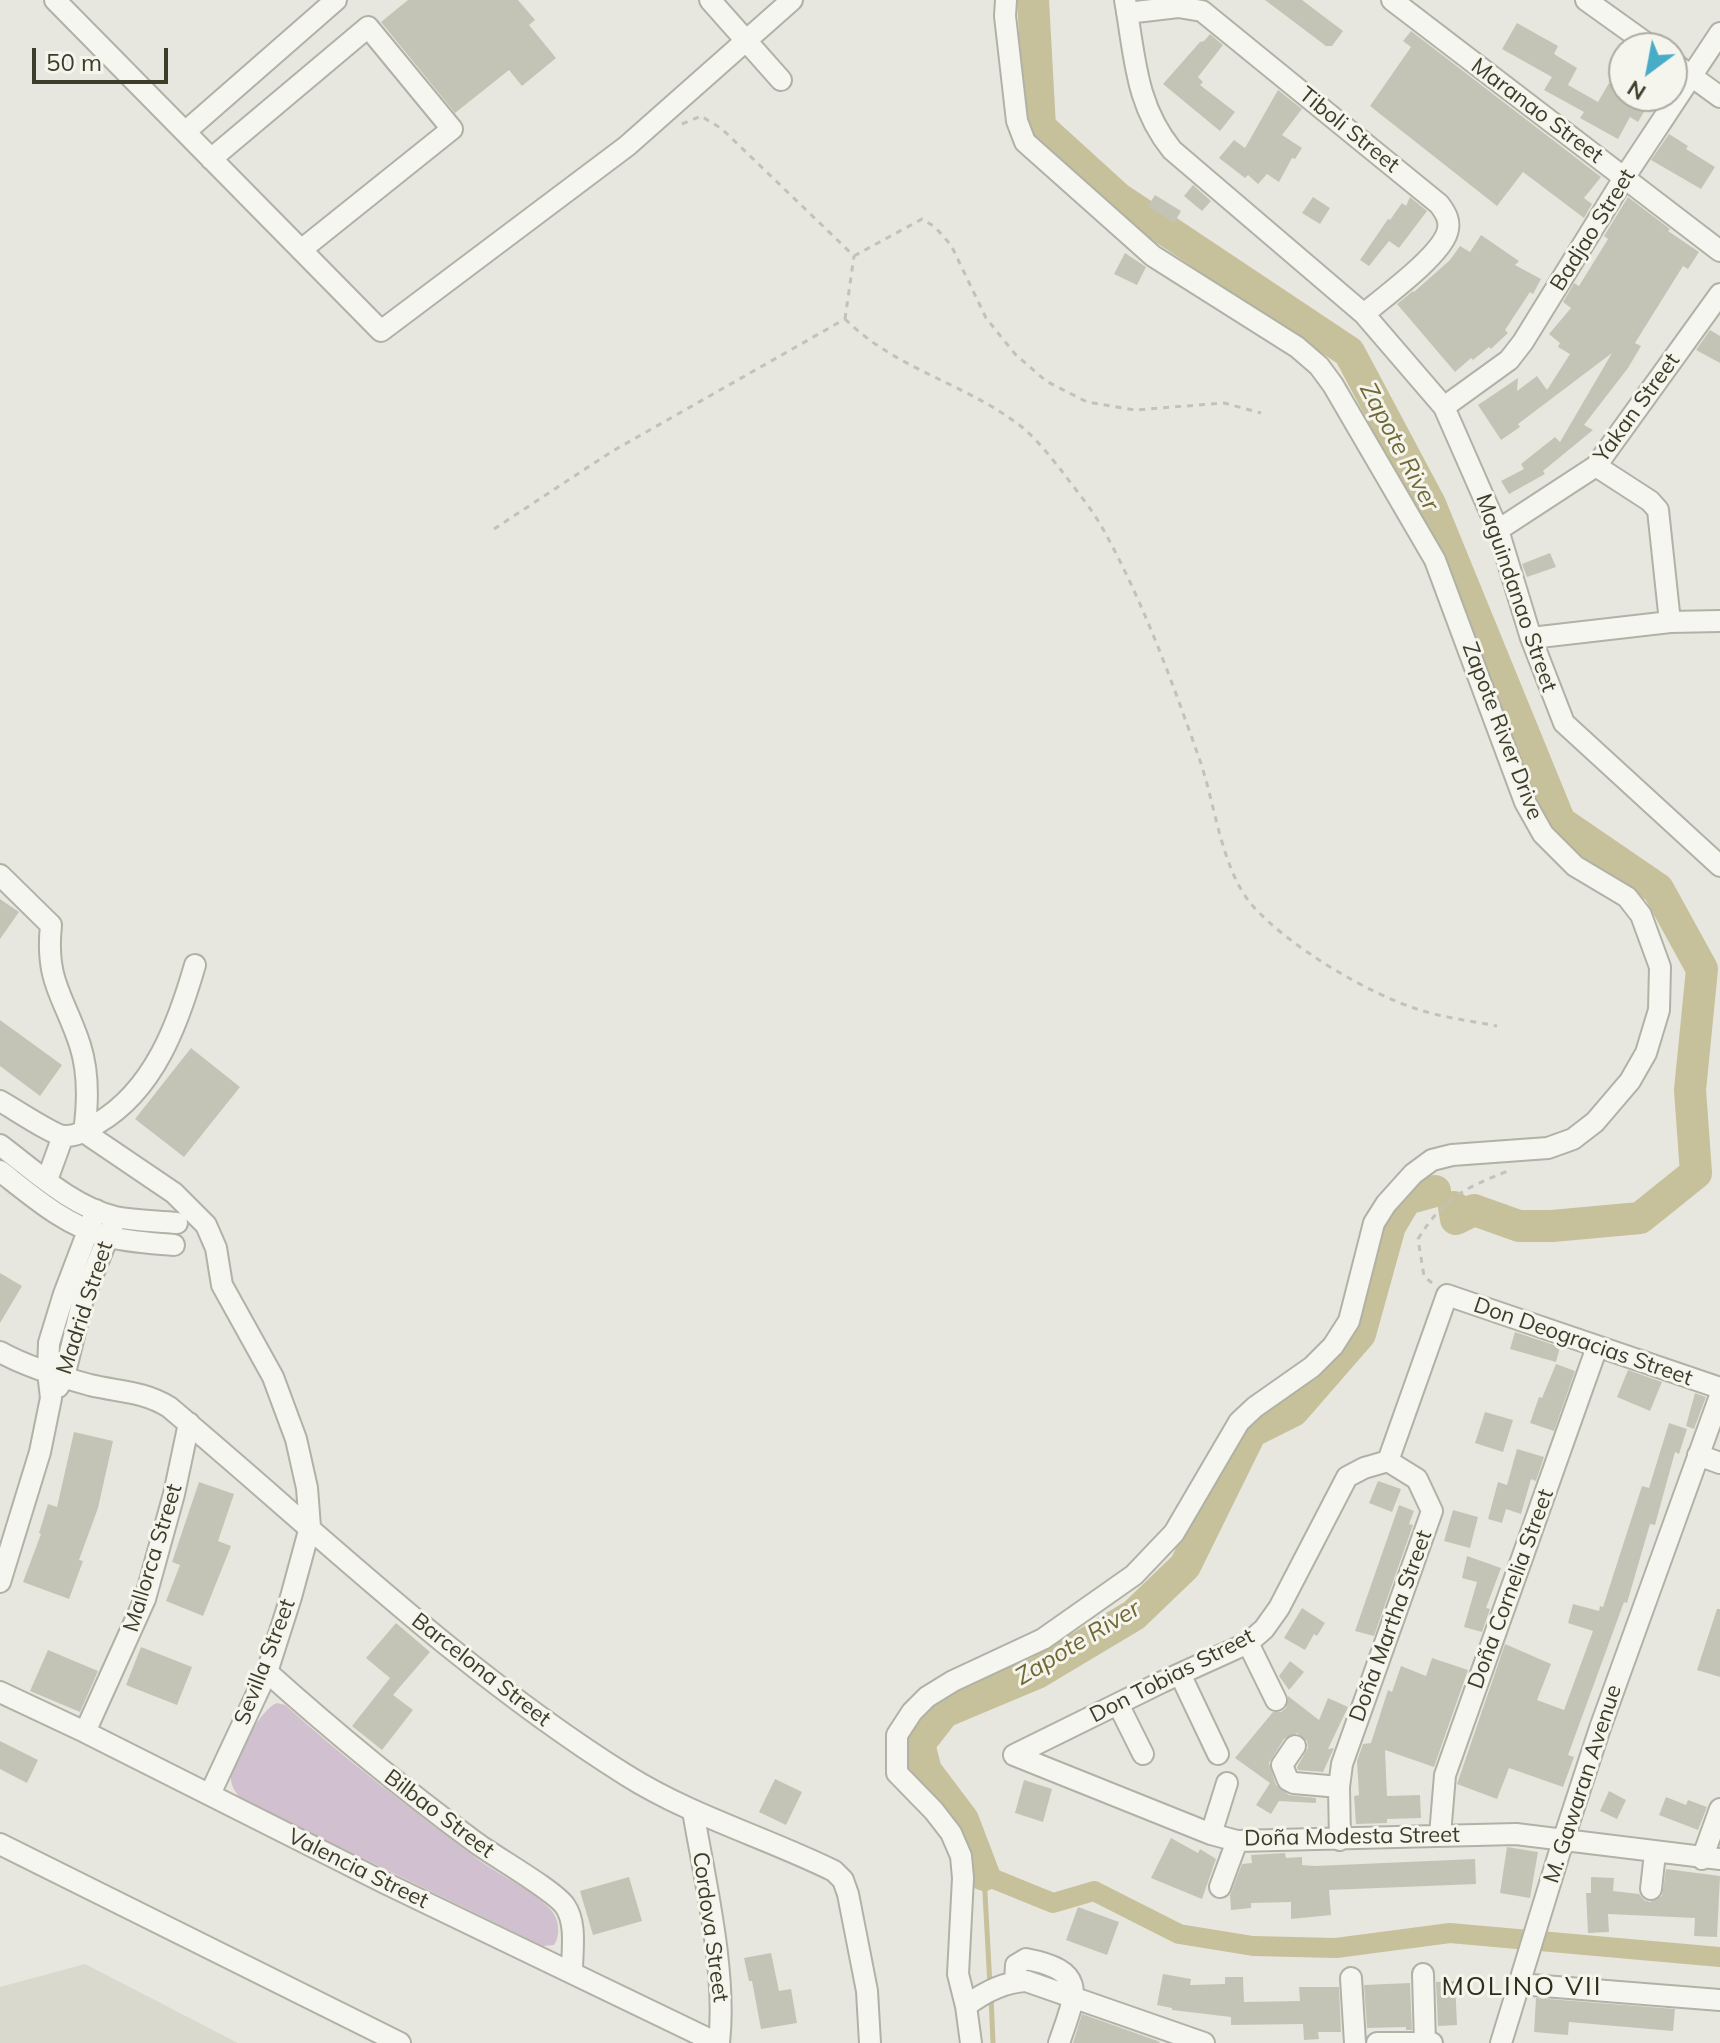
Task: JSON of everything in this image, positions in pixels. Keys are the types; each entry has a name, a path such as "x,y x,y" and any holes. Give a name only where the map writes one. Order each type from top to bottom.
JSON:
{"street":[{"path":"55,0 381,331 627,146 792,0"},
{"path":"185,132 336,0"},
{"path":"710,0 781,80"},
{"name":"Zapote River Drive","path":"971,2043 972,2001 958,1974 963,1878 961,1856 951,1833 897,1773 897,1735 912,1712 927,1697 953,1681 1043,1639 1134,1575 1174,1533 1239,1422 1312,1367 1333,1346 1349,1321 1374,1223 1404,1184 1432,1160 1452,1155 1548,1148 1573,1139 1595,1122 1630,1081 1646,1053 1659,1010 1660,967 1641,915 1627,897 1575,866 1543,834 1525,802 1435,560 1388,476 1319,366 1297,347 1153,256 1025,142 1017,121 1005,16 1006,0"},
{"name":"Maranao Street","path":"1392,0 1720,251"},
{"path":"1586,0 1631,32"},
{"name":"Tiboli Street","path":"1126,7 1178,7 1202,11 1439,204 1447,215 1448,230 1440,248 1364,314"},
{"name":"Maguindanao Street","path":"1126,7 1143,99 1154,128 1172,150 1364,314 1444,407 1498,530 1531,638 1564,723 1720,866"},
{"path":"211,159 368,27 452,129 301,250"},
{"name":"Badjao Street","path":"1444,407 1509,360 1523,342 1624,178 1720,33"},
{"path":"1688,73 1720,97"},
{"name":"Yakan Street","path":"1498,530 1596,466 1720,294"},
{"name":"Yakan Street","path":"1596,466 1650,501 1658,510 1670,622"},
{"path":"1531,638 1670,622 1720,621"},
{"path":"0,875 51,925 49,950 54,983 81,1047 89,1102 47,1180"},
{"path":"73,1134 108,1118 147,1077 166,1045 195,965"},
{"path":"0,1101 73,1134 174,1193 206,1225 216,1248 222,1285 273,1377 296,1439 307,1488 310,1527"},
{"path":"0,1145 68,1196 96,1210 116,1217 177,1223"},
{"path":"0,1171 58,1214 98,1233 174,1245"},
{"name":"Madrid Street","path":"96,1210 98,1233"},
{"name":"Madrid Street","path":"0,1582 28,1497 51,1398 56,1374 49,1343 64,1294 98,1233 116,1217"},
{"path":"1388,1461 1447,1295"},
{"name":"Don Deogracias Street","path":"1447,1295 1720,1388"},
{"name":"Doña Cornelia Street","path":"1440,1835 1445,1775 1597,1347"},
{"name":"Barcelona Street","path":"0,1352 92,1385 151,1396 189,1423 418,1622 557,1729 628,1776 693,1811 834,1871 843,1880 848,1894 867,1991 870,2043"},
{"name":"M. Gawaran Avenue","path":"1501,2043 1563,1841 1720,1396"},
{"name":"Mallorca Street","path":"85,1732 145,1599 174,1494 189,1423"},
{"path":"1698,1455 1720,1463"},
{"name":"Don Tobias Street","path":"1014,1755 1248,1643 1264,1629 1279,1608 1347,1477 1388,1461"},
{"name":"Doña Martha Street","path":"1340,1840 1342,1764 1432,1511 1417,1479 1388,1461"},
{"name":"Sevilla Street","path":"210,1794 267,1672 310,1527"},
{"path":"1248,1643 1276,1700"},
{"name":"Bilbao Street","path":"267,1672 422,1803 499,1860 559,1899 567,1908 571,1920 572,1971"},
{"path":"1180,1674 1218,1754"},
{"name":"Valencia Street","path":"0,1692 385,1883 718,2043"},
{"path":"1118,1704 1143,1754"},
{"path":"1295,1746 1282,1765 1288,1780 1339,1787"},
{"name":"Doña Modesta Street","path":"1014,1755 1211,1834 1237,1841 1516,1834 1711,1859"},
{"path":"1211,1834 1227,1783"},
{"path":"1711,1859 1720,1809"},
{"name":"Cordova Street","path":"693,1811 713,1927 722,2018 718,2043"},
{"path":"1220,1887 1237,1841"},
{"path":"0,1844 400,2043"},
{"path":"1651,1889 1655,1853"},
{"path":"1423,1974 1425,2043"},
{"path":"1521,1977 1720,2000"},
{"path":"1351,1978 1355,2043"},
{"path":"972,2001 1010,1983 1026,1981 1193,2042"},
{"path":"1059,2043 1074,1999"},
{"path":"1377,2043 1432,2043"}],"path":[{"path":"672,128 701,116 722,129 854,256"},
{"path":"854,256 922,219 935,227 951,245 986,318 1015,354 1046,381 1087,402 1135,410 1224,403 1261,413"},
{"path":"845,319 854,256"},
{"path":"494,529 611,452 845,319"},
{"path":"845,319 865,340 887,354 970,394 1018,423 1059,468 1103,527 1147,619 1200,759 1233,872 1251,904 1279,930 1343,975 1385,998 1422,1011 1497,1026"},
{"path":"1447,1295 1424,1276 1418,1239 1432,1215 1465,1188 1508,1171 1521,1170"}],"shaded area":[{"path":"277,1703 285,1705 355,1765 476,1858 544,1903 557,1922 558,1937 554,1945 543,1946 241,1799 231,1783 233,1768 256,1724"},
{"path":"85,1964 238,2043 0,2043 0,1987"}],"building":[{"path":"408,0 518,0 535,20 529,25 556,58 522,86 509,70 455,113 381,22"},
{"path":"1265,0 1302,0 1343,31 1332,46 1326,46"},
{"path":"1517,23 1558,46 1554,54 1577,68 1568,85 1598,102 1608,85 1608,112 1644,112 1638,122 1630,117 1618,139 1580,118 1584,112 1544,90 1552,77 1502,49"},
{"path":"1411,31 1601,177 1584,198 1592,204 1584,218 1523,172 1497,206 1370,106 1411,47 1403,41"},
{"path":"1210,34 1223,45 1198,77 1203,82 1200,85 1235,112 1220,131 1163,84"},
{"path":"1278,90 1302,109 1282,135 1302,148 1295,159 1292,158 1279,182 1267,174 1258,184 1219,158 1234,140 1245,148"},
{"path":"1669,134 1715,167 1701,189 1651,160"},
{"path":"1193,185 1211,201 1202,211 1184,196"},
{"path":"1155,195 1181,211 1174,223 1148,206"},
{"path":"1313,197 1330,208 1320,224 1302,213"},
{"path":"1410,197 1427,211 1399,248 1389,241 1369,266 1360,260 1388,219 1402,203 1406,206"},
{"path":"1628,197 1699,252 1688,269 1683,266 1635,343 1641,346 1628,368 1584,425 1593,430 1543,471 1545,474 1509,494 1501,481 1524,469 1521,464 1555,437 1560,442 1612,353 1501,440 1478,405 1518,378 1517,391 1537,376 1547,390 1570,354 1558,347 1560,343 1549,334 1571,308 1563,302 1574,283 1579,286 1608,239 1604,236"},
{"path":"1481,235 1519,261 1515,265 1541,279 1505,330 1508,333 1491,349 1489,347 1473,360 1471,358 1455,372 1397,304 1450,260 1460,246 1470,252"},
{"path":"1125,253 1146,267 1137,285 1114,274"},
{"path":"1710,330 1720,336 1720,363 1696,350"},
{"path":"1550,553 1556,567 1527,577 1522,564"},
{"path":"0,899 19,912 0,939"},
{"path":"0,1020 62,1065 40,1096 0,1066"},
{"path":"191,1048 240,1087 184,1157 135,1119"},
{"path":"0,1273 22,1286 0,1323"},
{"path":"1515,1332 1560,1347 1556,1362 1510,1349"},
{"path":"1556,1364 1575,1371 1554,1431 1530,1423"},
{"path":"1628,1370 1662,1382 1650,1411 1617,1397"},
{"path":"1695,1393 1706,1397 1694,1429 1686,1426"},
{"path":"1485,1412 1513,1420 1503,1452 1475,1443"},
{"path":"1669,1423 1687,1429 1679,1454 1675,1452 1655,1525 1650,1524 1627,1603 1624,1602 1568,1755 1574,1757 1563,1787 1509,1768 1497,1799 1457,1784 1505,1644 1551,1664 1537,1700 1564,1710 1593,1631 1568,1623 1573,1604 1599,1611 1600,1606 1603,1607 1642,1486 1649,1488"},
{"path":"74,1432 113,1441 98,1508 69,1599 23,1582 41,1534 48,1504 57,1507"},
{"path":"1517,1449 1544,1457 1536,1481 1531,1479 1521,1514 1506,1509 1502,1523 1488,1519 1498,1482 1507,1485"},
{"path":"1378,1481 1401,1489 1392,1512 1369,1503"},
{"path":"199,1482 234,1494 218,1541 231,1546 203,1616 166,1601 180,1565 172,1562"},
{"path":"1399,1505 1414,1511 1409,1524 1413,1525 1374,1636 1355,1631"},
{"path":"1453,1510 1478,1517 1470,1548 1444,1541"},
{"path":"1467,1556 1501,1568 1486,1608 1490,1609 1482,1632 1464,1627 1477,1582 1462,1578"},
{"path":"1302,1608 1325,1623 1305,1650 1284,1638"},
{"path":"1717,1609 1720,1609 1720,1677 1697,1670"},
{"path":"396,1623 430,1652 393,1695 413,1710 382,1750 352,1726 390,1678 366,1658"},
{"path":"141,1647 192,1667 177,1705 126,1685"},
{"path":"48,1650 98,1671 80,1712 30,1691"},
{"path":"1432,1658 1468,1670 1434,1767 1385,1750 1387,1796 1420,1795 1421,1818 1356,1824 1354,1796 1359,1795 1357,1761 1363,1744 1371,1743 1388,1690 1392,1692 1401,1666 1426,1676"},
{"path":"1290,1661 1304,1672 1289,1690 1279,1676"},
{"path":"1288,1696 1319,1720 1328,1698 1348,1707 1328,1749 1334,1748 1323,1772 1298,1770 1308,1748 1307,1741 1297,1733 1284,1739 1269,1763 1276,1785 1289,1795 1316,1798 1316,1803 1279,1801 1271,1814 1256,1805 1270,1783 1235,1758 1273,1712 1286,1708"},
{"path":"0,1741 38,1760 27,1783 0,1769"},
{"path":"775,1779 802,1792 786,1825 759,1812"},
{"path":"1024,1780 1052,1789 1043,1822 1015,1813"},
{"path":"1609,1791 1626,1800 1617,1819 1600,1811"},
{"path":"1666,1797 1686,1805 1688,1800 1707,1807 1698,1830 1659,1815"},
{"path":"1171,1838 1216,1859 1202,1899 1151,1878"},
{"path":"1507,1847 1538,1852 1530,1898 1500,1893"},
{"path":"1285,1853 1286,1858 1302,1857 1302,1865 1315,1866 1475,1859 1476,1884 1329,1890 1331,1915 1291,1919 1291,1902 1251,1903 1251,1908 1231,1910 1230,1895 1242,1864 1252,1863 1251,1855"},
{"path":"1666,1869 1720,1876 1717,1937 1694,1936 1695,1918 1608,1914 1609,1932 1588,1933 1586,1893 1591,1893 1591,1877 1614,1878 1613,1891 1639,1894 1650,1902 1662,1896"},
{"path":"629,1877 642,1921 593,1935 580,1891"},
{"path":"1078,1907 1119,1922 1107,1955 1066,1940"},
{"path":"771,1953 779,1991 791,1989 797,2023 761,2029 752,1981 749,1981 744,1958"},
{"path":"1163,1974 1191,1979 1190,1985 1225,1984 1225,1977 1243,1977 1244,2002 1300,2001 1299,1987 1339,1987 1341,2032 1318,2032 1319,2039 1304,2040 1303,2024 1231,2025 1231,2017 1172,2010 1157,2005"},
{"path":"1455,1981 1457,2025 1438,2026 1436,1982"},
{"path":"1410,1983 1412,2030 1406,2030 1406,2027 1367,2028 1364,1985"},
{"path":"1536,1998 1675,2009 1673,2031 1569,2022 1568,2035 1534,2032"},
{"path":"1082,2014 1158,2041 1160,2043 1073,2043"}],"waterway":[{"name":"Zapote River","path":"1033,0 1040,127 1118,198 1349,352 1430,504 1560,822 1658,889 1702,969 1690,1090 1696,1173 1640,1218 1519,1226 1474,1210 1456,1219 1454,1207"},
{"name":"Zapote River","path":"984,1875 963,1820 926,1771 919,1744 944,1712 1037,1673 1134,1615 1185,1566 1251,1432 1293,1411 1360,1334 1390,1226 1406,1199 1435,1191"},
{"name":"Zapote River","path":"984,1875 990,1986"},
{"path":"984,1875 1053,1903 1094,1891 1179,1934 1253,1946 1336,1948 1450,1933 1720,1957"},
{"name":"Zapote River","path":"991,1995 993,2043"}],"district":[{"name":"MOLINO VII","path":"1522,1987"}]}
